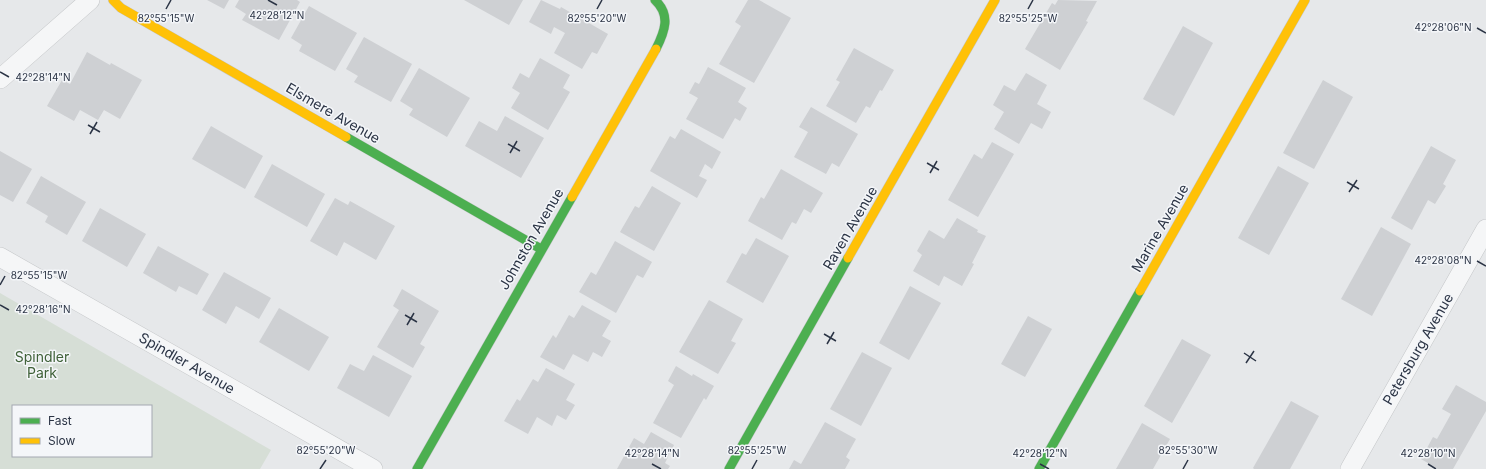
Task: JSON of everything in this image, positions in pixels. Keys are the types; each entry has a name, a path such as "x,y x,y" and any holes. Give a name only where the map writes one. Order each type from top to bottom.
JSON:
{"street":[{"path":"0,79 90,0"},
{"name":"Elsmere Avenue","path":"113,0 121,8 541,249"},
{"name":"Johnston Avenue","path":"417,469 661,39 666,21 664,12 659,3 655,0"},
{"name":"Raven Avenue","path":"729,469 995,0"},
{"name":"Marine Avenue","path":"1039,469 1305,0"},
{"name":"Petersburg Avenue","path":"1350,469 1486,229"},
{"name":"Spindler Avenue","path":"0,257 373,469"}],"green space":[{"name":"Spindler Park","path":"0,293 271,450 260,469 0,469"}],"building":[{"path":"207,0 229,0 224,9"},
{"path":"239,0 297,0 300,2 279,40 242,20 246,14 235,7"},
{"path":"464,0 523,0 509,25"},
{"path":"541,0 560,9 561,7 608,34 597,54 592,52 582,69 554,53 565,33 554,27 551,34 529,22"},
{"path":"748,0 759,0 791,18 754,83 719,64 741,26 735,22"},
{"path":"1058,0 1097,1 1086,21 1088,22 1060,70 1025,49 1052,3 1055,5"},
{"path":"309,6 357,33 335,71 299,51 302,45 291,38"},
{"path":"1183,26 1213,43 1174,116 1143,99"},
{"path":"364,37 412,64 391,102 354,82 358,76 346,69"},
{"path":"854,48 894,70 870,108 866,106 856,123 826,106 840,82 836,80"},
{"path":"87,52 142,80 120,119 104,110 98,120 80,110 74,121 47,106 62,80 70,84"},
{"path":"540,58 570,75 563,88 570,92 548,130 511,108 520,93 512,88 520,73 529,78"},
{"path":"708,67 746,88 738,102 747,108 740,121 735,118 723,139 686,119 698,98 689,93 695,82 699,84"},
{"path":"419,68 470,98 447,137 409,115 413,109 400,101"},
{"path":"1026,73 1047,85 1037,104 1051,112 1042,129 1031,123 1019,144 994,129 1004,112 993,105 1004,85 1015,91"},
{"path":"1323,80 1353,97 1314,169 1283,153"},
{"path":"811,107 858,134 839,167 832,163 826,174 794,157 808,132 799,127"},
{"path":"505,116 544,138 521,178 465,146 479,121 497,131"},
{"path":"211,126 263,156 245,189 192,159"},
{"path":"681,129 721,152 712,169 705,164 699,176 707,180 697,198 650,171 670,136 675,139"},
{"path":"992,142 1014,154 978,217 948,200 974,154 982,159"},
{"path":"1431,146 1456,160 1443,184 1446,186 1435,204 1428,200 1412,230 1391,218"},
{"path":"0,151 32,169 13,202 0,195"},
{"path":"272,164 325,194 307,227 254,197"},
{"path":"1278,166 1309,183 1269,255 1238,238"},
{"path":"781,169 823,193 811,213 804,209 796,224 792,222 782,240 748,221 761,197 764,199"},
{"path":"41,176 86,202 67,235 45,222 48,216 26,203"},
{"path":"652,186 681,203 654,251 620,232 635,206 639,208"},
{"path":"335,198 348,205 350,201 395,226 376,260 344,242 337,256 310,241"},
{"path":"100,208 146,234 127,267 82,241"},
{"path":"957,218 978,230 977,232 986,236 972,263 974,264 962,286 944,276 939,286 913,271 922,255 917,251 929,230 944,239"},
{"path":"1381,227 1411,244 1372,316 1341,299"},
{"path":"756,238 789,256 763,303 726,282 742,253 746,255"},
{"path":"615,241 652,262 643,278 637,275 616,313 579,292 591,272 596,275"},
{"path":"158,246 209,274 197,295 179,286 176,292 143,273"},
{"path":"224,272 271,298 259,319 236,306 226,324 202,310"},
{"path":"910,286 941,303 909,360 879,343"},
{"path":"402,289 439,311 420,344 425,347 413,368 377,347 399,310 393,306"},
{"path":"709,300 743,319 731,341 736,343 718,374 679,352"},
{"path":"582,305 611,321 602,336 611,341 602,357 593,352 588,362 573,354 564,370 540,357 553,335 556,338 569,315 574,318"},
{"path":"279,308 329,337 309,371 259,342"},
{"path":"1028,316 1052,329 1025,377 1001,364"},
{"path":"1182,339 1211,355 1172,423 1144,406"},
{"path":"862,352 892,368 861,426 830,409"},
{"path":"373,355 412,376 389,417 337,388 350,364 364,371"},
{"path":"676,366 692,376 693,374 714,386 706,400 704,398 681,438 653,423 674,385 668,381"},
{"path":"546,368 575,384 566,400 575,405 566,420 557,415 552,426 537,417 528,434 504,421 517,399 520,401 533,379 538,382"},
{"path":"1456,385 1486,402 1486,411 1453,469 1438,469 1421,459 1433,437 1437,439 1451,414 1442,409"},
{"path":"1291,401 1319,416 1290,469 1254,469 1253,468"},
{"path":"825,422 856,439 846,457 850,460 845,469 789,469 794,460 801,464"},
{"path":"1142,423 1170,439 1153,469 1116,469"},
{"path":"651,432 674,445 665,463 670,466 668,469 617,469 634,438 644,444"}],"traffic: fast":[{"path":"655,0 663,11 665,17 664,30 656,49"},
{"path":"346,137 541,249"},
{"path":"417,469 572,197"},
{"path":"729,469 848,258"},
{"path":"1039,469 1140,291"}],"traffic: slow":[{"path":"113,0 121,8 346,137"},
{"path":"848,258 995,0"},
{"path":"1140,291 1305,0"},
{"path":"572,197 656,49"}]}
